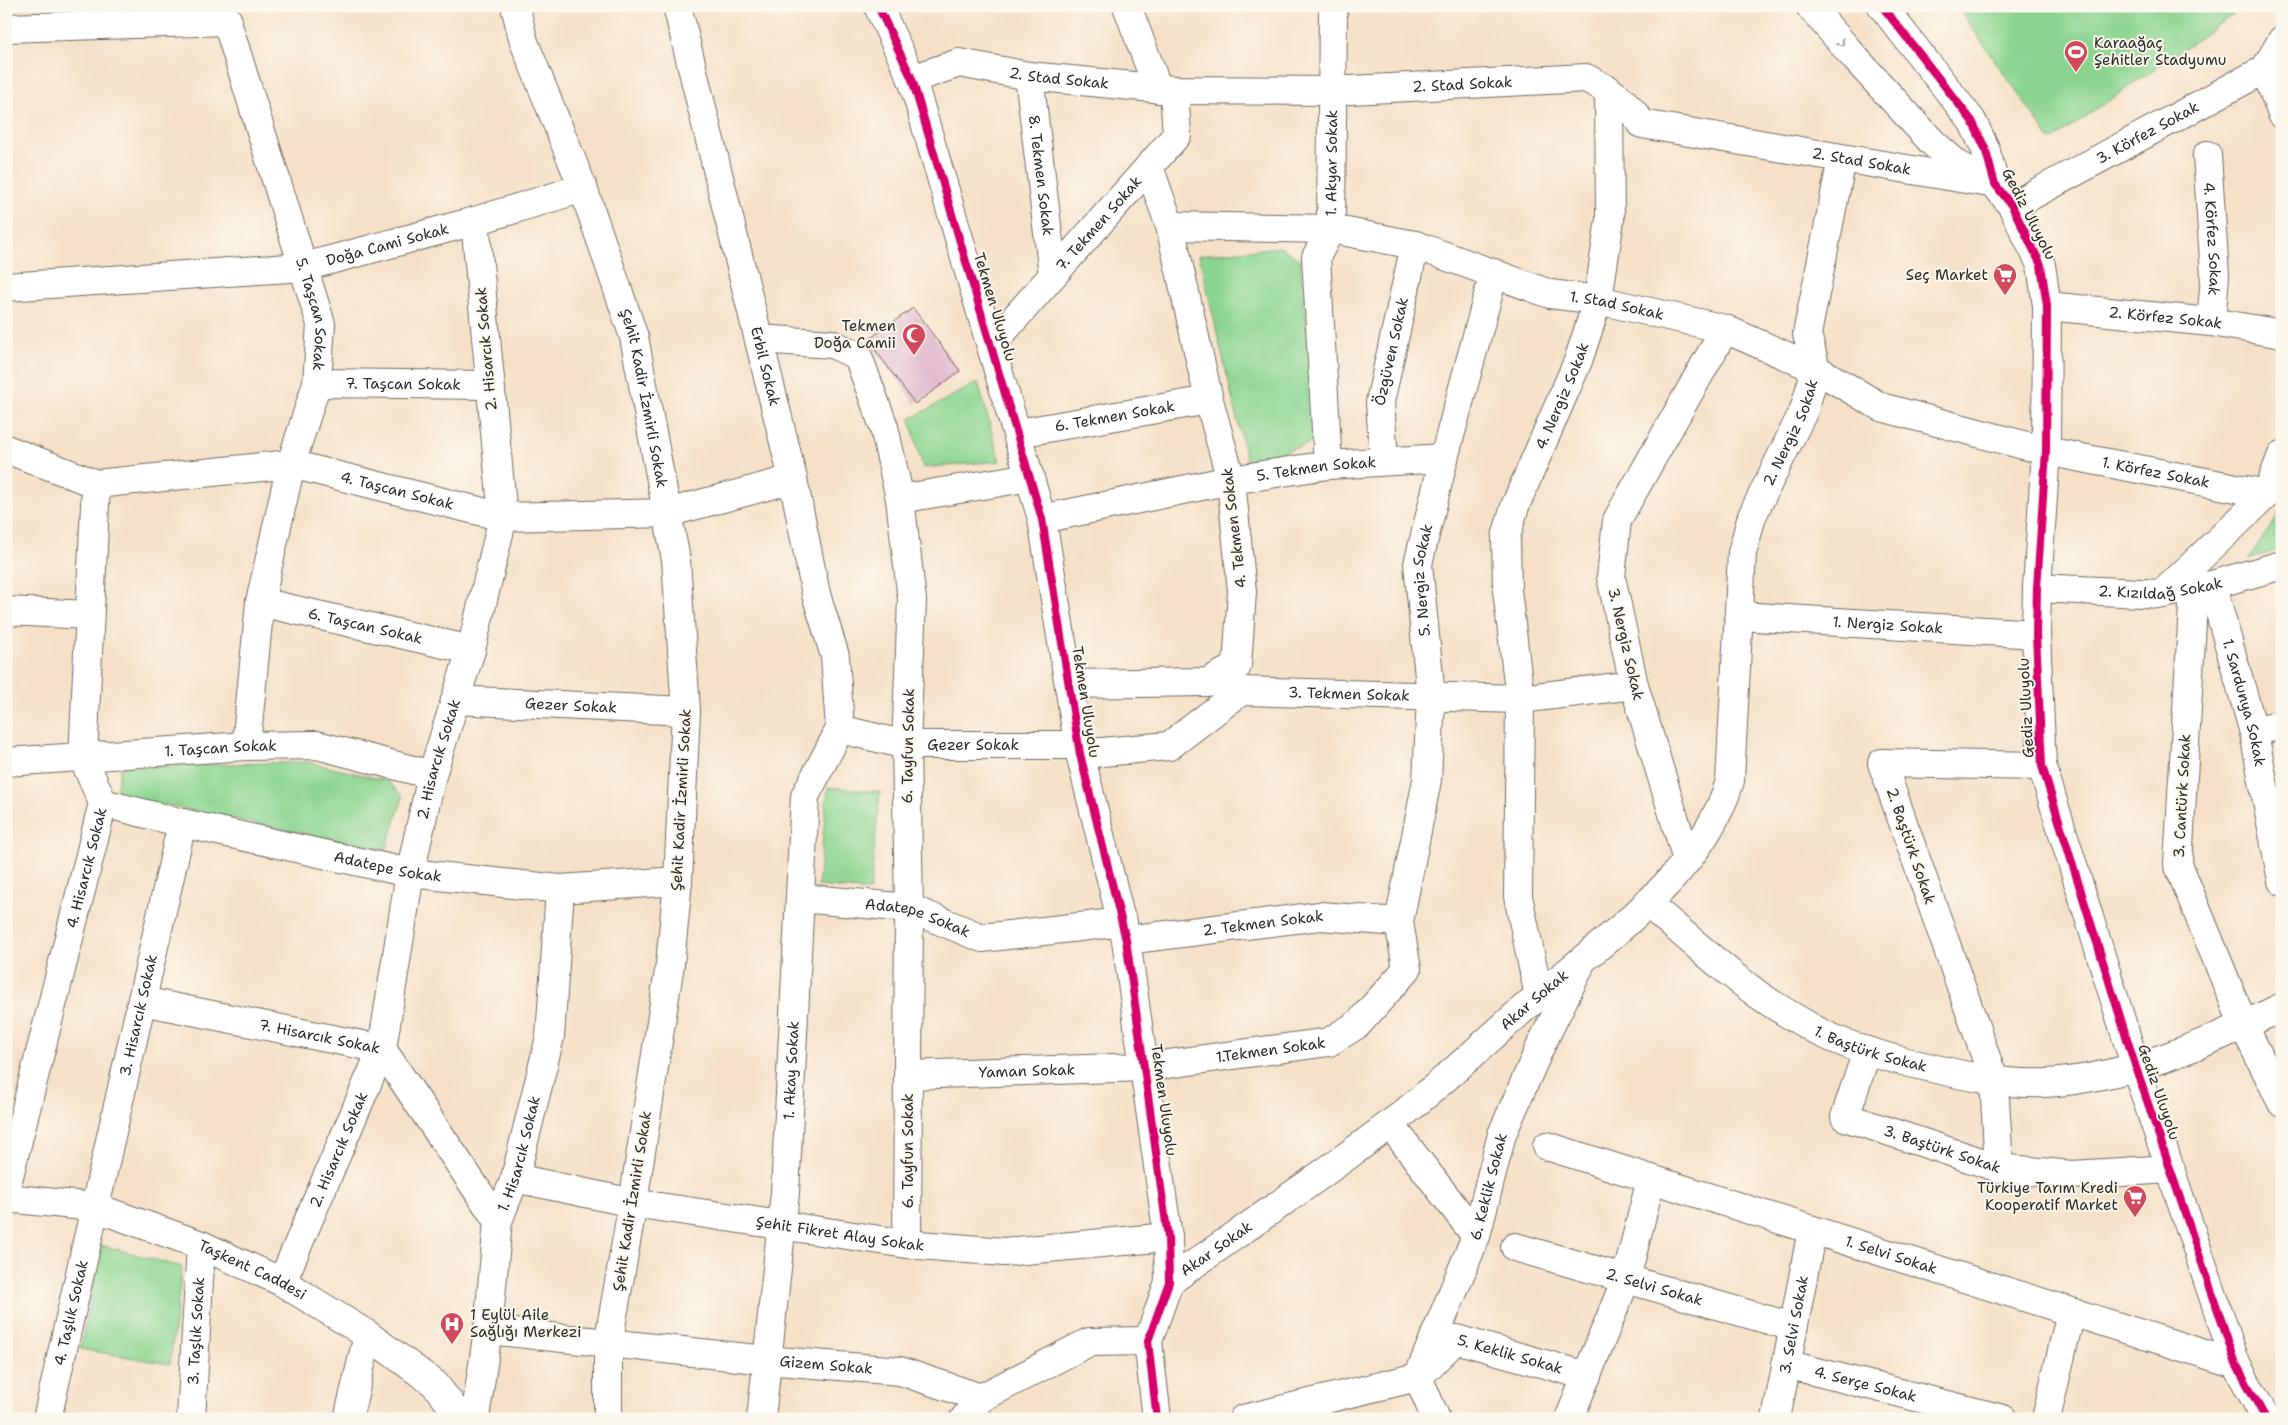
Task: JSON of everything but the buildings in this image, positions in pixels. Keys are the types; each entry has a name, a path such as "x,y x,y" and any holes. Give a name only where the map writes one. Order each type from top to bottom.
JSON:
{"street":[{"name":"Şehit Kadir İzmirli Sokak","path":"515,6 524,42 583,188 634,337 676,560 686,710 678,881 670,964 633,1203 608,1344 608,1419"},
{"name":"Erbil Sokak","path":"677,6 760,339 793,479 816,594 835,656 840,728"},
{"name":"Tekmen Uluyolu","path":"878,6 912,79 992,344 1042,519 1079,750 1124,931 1146,1067 1168,1237 1169,1282 1148,1341 1157,1419"},
{"name":"7. Tekmen Sokak","path":"992,344 1177,135 1166,90 1127,6"},
{"name":"1. Akyar Sokak","path":"1328,465 1316,258 1331,230 1333,6"},
{"name":"Gediz Uluyolu","path":"1810,6 1854,58 1933,142 1958,164 1996,184"},
{"name":"Gediz Uluyolu","path":"1882,6 1972,121 1985,148 1996,184 2012,206 2041,266 2047,306 2046,451 2037,588 2036,634 2042,766 2136,1068 2236,1364 2259,1415"},
{"path":"6,28 225,14"},
{"name":"5. Taşcan Sokak","path":"225,14 322,324 317,383 291,464 260,602 246,746"},
{"path":"2282,40 2273,65 2282,114"},
{"name":"2. Stad Sokak","path":"912,79 959,63 1029,76 1166,90 1332,91 1586,78 1609,90 1629,105 1642,124 1996,184"},
{"name":"3. Körfez Sokak","path":"2012,206 2273,65"},
{"name":"8. Tekmen Sokak","path":"1029,76 1053,275"},
{"name":"4. Nergiz Sokak","path":"1539,996 1518,896 1520,699 1507,590 1506,537 1516,506 1578,361 1598,300 1610,219 1609,90"},
{"name":"4. Körfez Sokak","path":"2207,154 2215,276 2211,322"},
{"name":"2. Nergiz Sokak","path":"1739,616 1742,553 1752,516 1804,410 1816,369 1807,334 1842,159"},
{"name":"4. Tekmen Sokak","path":"1069,684 1208,682 1237,666 1242,592 1231,480 1209,400 1170,226 1149,167"},
{"name":"Doğa Cami Sokak","path":"6,287 304,268 475,221 583,188"},
{"name":"2. Hisarcık Sokak","path":"282,1282 382,1049 410,873 432,775 471,650 503,517 489,385 475,221"},
{"name":"1. Stad Sokak","path":"1170,226 1331,230 1415,245 1550,294 1598,300 1724,329 1816,369 1881,407 2046,451"},
{"name":"Özgüven Sokak","path":"1384,460 1380,402 1415,245"},
{"name":"5. Nergiz Sokak","path":"1399,922 1427,780 1431,696 1418,564 1444,458 1494,273"},
{"name":"2. Körfez Sokak","path":"2047,306 2211,322 2282,334"},
{"name":"3. Nergiz Sokak","path":"1687,860 1634,685 1611,577 1617,520 1724,329"},
{"name":"6. Tayfun Sokak","path":"760,339 832,344 858,356 884,427 900,499 912,600 906,745 909,908 907,1244"},
{"name":"7. Taşcan Sokak","path":"317,383 489,385"},
{"name":"6. Tekmen Sokak","path":"1018,433 1209,400"},
{"name":"4. Taşcan Sokak","path":"6,449 96,484 291,464 503,517 667,514 793,479"},
{"name":"1. Körfez Sokak","path":"2046,451 2267,494"},
{"path":"2162,594 2267,494 2282,455"},
{"name":"5. Tekmen Sokak","path":"1042,519 1231,480 1328,465 1384,460 1444,458"},
{"path":"900,499 1030,477"},
{"name":"4. Hisarcık Sokak","path":"6,1188 103,803 83,758 96,484"},
{"name":"2. Kızıldağ Sokak","path":"2037,588 2162,594 2203,587 2282,565"},
{"name":"1. Sardunya Sokak","path":"2203,587 2254,732 2282,881"},
{"name":"3. Cantürk Sokak","path":"2203,587 2178,864 2244,1026 2278,1088"},
{"name":"6. Taşcan Sokak","path":"260,602 471,650"},
{"path":"6,611 89,615"},
{"name":"1. Nergiz Sokak","path":"1739,616 2036,634"},
{"name":"Akar Sokak","path":"1169,1282 1390,1124 1647,903 1687,860 1703,839 1716,816 1730,781 1739,616"},
{"name":"3. Tekmen Sokak","path":"1079,750 1169,746 1241,691 1520,699 1634,685"},
{"name":"Gezer Sokak","path":"455,700 686,710"},
{"path":"2254,732 2282,724"},
{"name":"Gezer Sokak","path":"840,728 906,745 1079,750"},
{"name":"1. Akay Sokak","path":"761,1419 785,1193 805,796 840,728"},
{"name":"1. Taşcan Sokak","path":"6,762 246,746 317,745 432,775"},
{"name":"2. Baştürk Sokak","path":"1994,1080 1882,763 2042,766"},
{"name":"Adatepe Sokak","path":"103,803 182,823 410,873 560,889 678,881"},
{"name":"3. Hisarcık Sokak","path":"94,1207 182,823"},
{"name":"1. Hisarcık Sokak","path":"475,1419 488,1330 498,1221 514,1178 550,1037 560,889"},
{"name":"Adatepe Sokak","path":"800,898 909,908 982,938 1124,931"},
{"name":"1. Baştürk Sokak","path":"1647,903 1752,990 1814,1029 1867,1051 1949,1073 1994,1080 2045,1083 2091,1078 2136,1068"},
{"name":"2. Tekmen Sokak","path":"1124,931 1320,916 1399,922"},
{"name":"1.Tekmen Sokak","path":"1146,1067 1329,1042 1358,1024 1407,969 1399,922"},
{"name":"6. Keklik Sokak","path":"1418,1377 1476,1236 1502,1134 1541,1045 1584,958"},
{"name":"7. Hisarcık Sokak","path":"142,1001 382,1049 498,1221"},
{"path":"2136,1068 2244,1026 2282,1007"},
{"name":"3. Baştürk Sokak","path":"1867,1051 1845,1118 1999,1168 2072,1175 2171,1169"},
{"name":"Yaman Sokak","path":"908,1075 1146,1067"},
{"path":"1994,1080 1999,1168"},
{"path":"1390,1124 1476,1236"},
{"name":"1. Selvi Sokak","path":"1547,1146 2236,1364"},
{"name":"Şehit Fikret Alay Sokak","path":"514,1178 633,1203 907,1244 1004,1252 1168,1237"},
{"path":"1569,1419 1626,1279 1651,1179"},
{"name":"Taşkent Caddesi","path":"6,1198 94,1207 201,1245 282,1282 368,1335 435,1384 454,1409 458,1419"},
{"name":"4. Taşlık Sokak","path":"47,1419 94,1207"},
{"name":"3. Selvi Sokak","path":"1776,1419 1812,1230"},
{"name":"3. Taşlık Sokak","path":"192,1419 201,1245"},
{"name":"2. Selvi Sokak","path":"1516,1247 1793,1327"},
{"path":"2046,1419 2071,1312"},
{"name":"Gizem Sokak","path":"488,1330 766,1360 900,1371 981,1398"},
{"path":"348,1419 368,1335"},
{"name":"5. Keklik Sokak","path":"1418,1377 1456,1339 1587,1376"},
{"path":"964,1419 981,1398 1089,1342 1148,1341"},
{"name":"4. Serçe Sokak","path":"1786,1364 2003,1419"},
{"path":"1243,1419 1418,1377 1436,1419"}],"green space":[{"name":"Karaağaç Şehitler Stadyumu","path":"1957,6 2245,6 2051,141"},
{"path":"1280,247 1300,260 1319,441 1247,462 1199,255"},
{"path":"978,382 1000,461 923,468 910,419"},
{"path":"2282,509 2282,549 2249,559"},
{"path":"307,762 388,781 403,797 386,850 115,795 121,767"},
{"path":"828,787 880,792 870,891 818,886"},
{"path":"101,1245 182,1267 170,1364 80,1349"}],"cycle path":[{"path":"878,6 912,79 1042,519 1080,754 1126,940 1168,1237 1169,1282 1148,1341 1157,1419"},
{"path":"1882,6 1972,121 1985,148 1995,184 2012,206 2041,265 2047,306 2046,451 2037,588 2036,634 2042,766 2136,1068 2236,1364 2266,1419"}],"place":[{"name":"Karaağaç Şehitler Stadyumu","path":"2076,73"},
{"name":"Seç Market","path":"2005,296"},
{"name":"Tekmen Doğa Camii","path":"914,356"},
{"name":"Türkiye Tarım Kredi Kooperatif Market","path":"2135,1218"},
{"name":"1 Eylül Aile Sağlığı Merkezi","path":"452,1345"}]}
